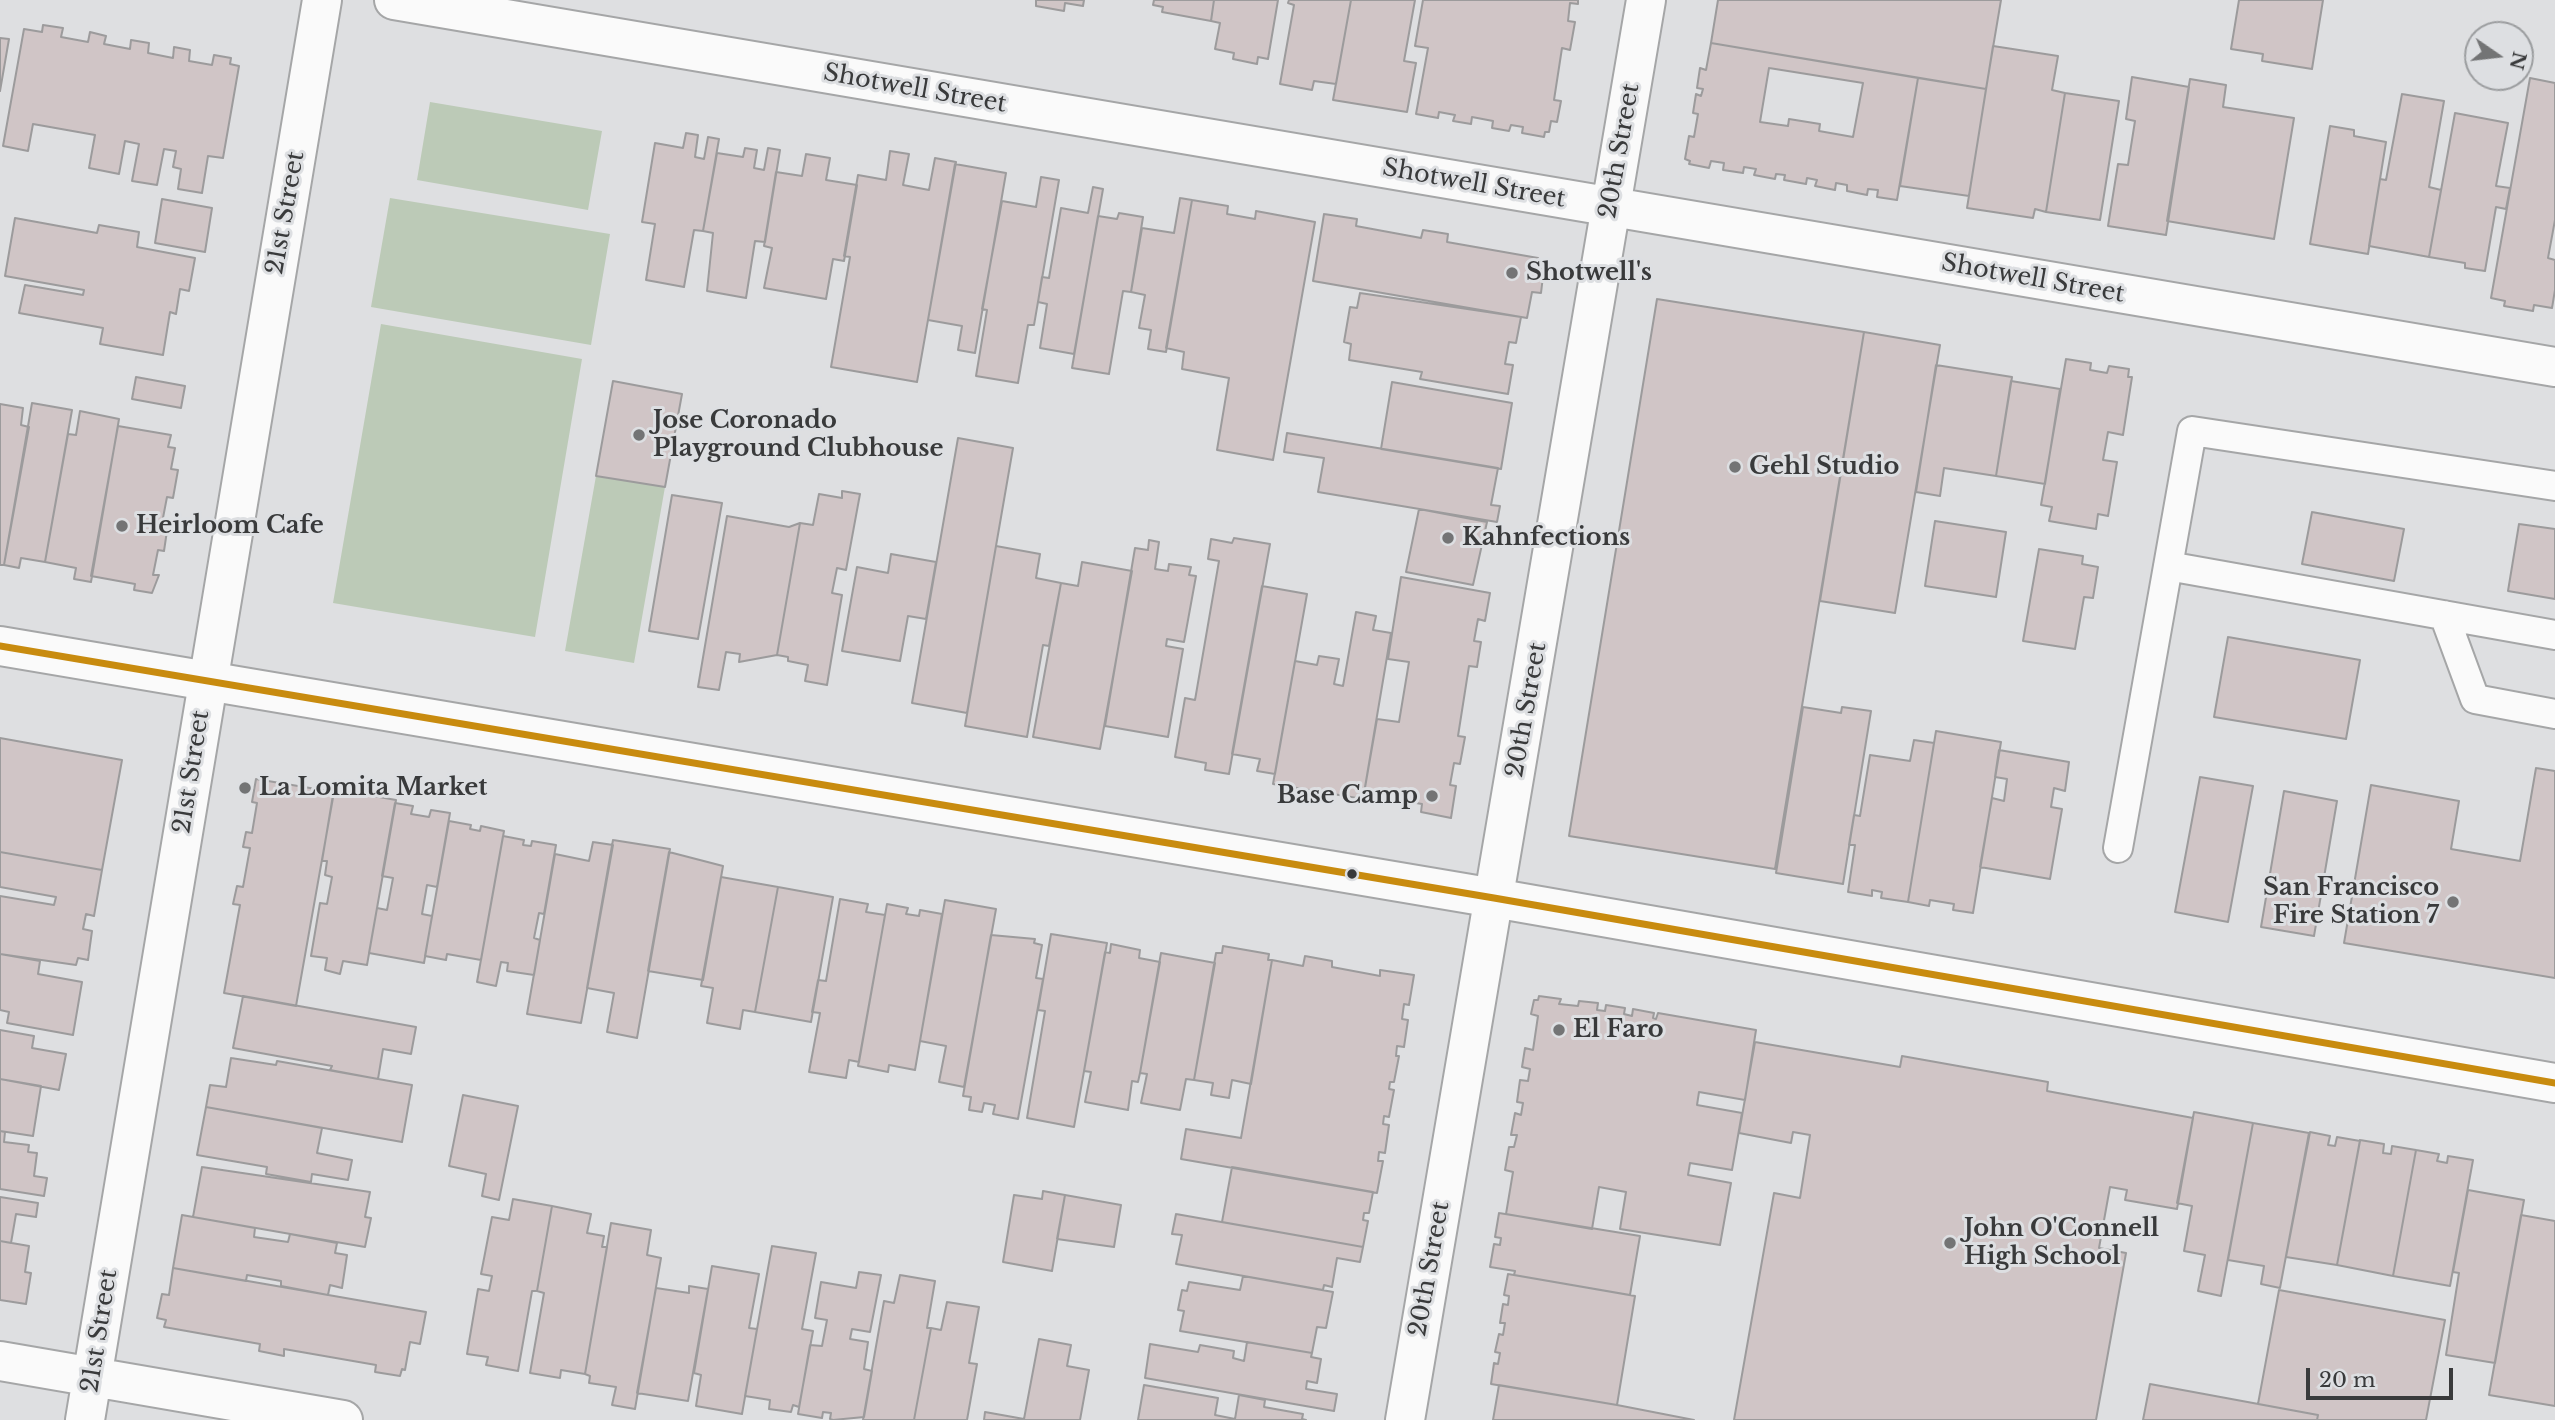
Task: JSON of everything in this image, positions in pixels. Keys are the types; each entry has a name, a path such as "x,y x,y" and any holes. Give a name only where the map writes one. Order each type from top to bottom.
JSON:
{"street":[{"name":"21st Street","path":"85,1420 322,0"},
{"name":"Shotwell Street","path":"394,0 2555,367"},
{"name":"20th Street","path":"1405,1420 1646,0"},
{"path":"0,646 1494,898 2555,1083"},
{"path":"0,1361 343,1420"}],"lane":[{"path":"2118,848 2192,431 2555,486"},
{"path":"2168,566 2555,635"},
{"path":"2444,615 2475,699 2555,714"}],"green space":[{"path":"430,102 602,131 588,210 417,180"},
{"path":"390,198 610,234 591,345 371,307"},
{"path":"381,324 582,359 535,637 333,603"},
{"path":"596,476 665,487 634,663 565,651"}],"building":[{"path":"1036,0 1084,0 1083,6 1065,3 1064,11 1036,6"},
{"path":"1154,0 1214,0 1211,21 1162,12 1163,7 1153,5"},
{"path":"1214,0 1278,0 1268,59 1258,57 1257,64 1233,59 1234,53 1215,49 1220,23 1211,21"},
{"path":"1289,0 1351,0 1336,84 1314,81 1312,90 1280,84 1294,5 1288,3"},
{"path":"1351,0 1415,0 1404,61 1416,63 1407,112 1333,100"},
{"path":"1423,0 1578,0 1578,4 1570,3 1568,21 1575,22 1570,50 1562,48 1554,100 1561,101 1557,122 1551,121 1549,132 1545,132 1544,137 1522,133 1523,127 1511,125 1509,131 1492,128 1493,121 1472,117 1471,124 1453,121 1455,115 1439,112 1438,118 1416,114 1428,48 1415,46"},
{"path":"1718,0 2001,0 1986,89 1711,43"},
{"path":"2239,0 2323,0 2312,69 2262,61 2263,54 2231,49"},
{"path":"43,25 63,28 61,37 88,42 90,32 106,36 104,44 130,49 131,40 149,43 148,53 173,58 174,47 190,50 189,61 212,65 214,55 231,58 230,64 239,66 223,158 208,156 202,193 178,189 181,169 173,167 176,151 164,149 157,185 132,181 139,144 125,141 119,174 89,168 95,135 33,124 28,151 3,146 24,29 42,32"},
{"path":"0,38 9,39 0,91"},
{"path":"1711,43 1918,78 1897,200 1877,197 1878,190 1868,189 1867,195 1847,191 1847,185 1836,183 1835,190 1815,186 1817,180 1807,178 1806,184 1784,180 1785,175 1776,174 1775,179 1754,175 1756,169 1744,167 1743,173 1723,170 1724,163 1711,161 1709,168 1689,164 1690,161 1685,159 1689,136 1694,137 1698,114 1693,113 1696,94 1701,96 1703,89 1697,88 1700,68 1706,70","holes":["1769,68 1863,83 1853,137 1819,131 1820,124 1789,119 1788,126 1760,122"]},
{"path":"1993,46 2058,56 2052,90 2065,93 2046,212 2035,209 2033,218 1967,208"},
{"path":"2132,77 2189,87 2166,235 2108,226 2118,164 2128,165 2135,121 2126,119"},
{"path":"1918,78 1986,89 1969,196 1900,186"},
{"path":"2190,79 2226,85 2223,107 2294,118 2274,239 2167,221"},
{"path":"2534,79 2555,83 2555,220 2548,258 2555,260 2552,308 2534,305 2533,311 2504,306 2505,301 2491,298 2528,91 2534,91"},
{"path":"2065,93 2119,101 2100,220 2046,212"},
{"path":"2402,94 2444,101 2429,187 2441,190 2429,257 2369,246 2380,179 2386,180"},
{"path":"2455,113 2508,123 2496,186 2510,188 2506,209 2496,207 2485,271 2465,268 2465,263 2429,257"},
{"path":"2330,126 2354,130 2354,136 2386,142 2368,254 2310,244"},
{"path":"686,133 698,135 695,157 704,159 708,137 719,139 703,231 694,230 684,287 646,280 655,224 642,222 655,143 683,148"},
{"path":"745,148 757,150 754,168 764,170 768,148 780,150 765,242 755,241 746,298 707,291 713,233 703,231 717,153 743,157"},
{"path":"890,151 909,154 903,185 929,190 935,158 956,162 917,382 831,367 850,257 844,256 858,175 886,180"},
{"path":"806,154 830,158 826,180 857,185 844,261 833,259 826,299 764,288 772,248 764,246 776,172 802,176"},
{"path":"955,164 1006,173 975,353 958,350 962,326 928,320"},
{"path":"1041,177 1059,180 1034,325 1028,325 1018,383 976,376 987,310 982,309 1002,201 1036,207"},
{"path":"1093,187 1103,189 1074,354 1040,348 1047,304 1038,302 1042,277 1049,278 1061,208 1088,213"},
{"path":"1180,198 1192,200 1166,352 1148,349 1151,330 1139,328 1145,295 1131,292 1142,228 1174,233"},
{"path":"162,199 212,208 205,252 155,243"},
{"path":"1192,200 1228,206 1227,214 1255,219 1256,211 1315,222 1273,460 1217,450 1229,378 1182,369 1184,352 1166,348"},
{"path":"1119,213 1143,217 1131,292 1123,291 1109,374 1072,368 1098,216 1117,219"},
{"path":"1324,214 1357,219 1356,226 1421,238 1423,230 1448,234 1447,242 1538,258 1536,267 1544,268 1541,293 1532,292 1527,318 1313,281"},
{"path":"15,218 97,233 99,225 139,232 137,247 195,258 189,291 180,289 176,314 170,312 163,355 100,344 103,328 19,313 25,285 83,295 84,290 5,276"},
{"path":"1360,293 1521,317 1516,343 1509,342 1505,364 1513,365 1508,394 1420,379 1422,372 1349,360 1351,344 1344,342 1350,307 1357,308"},
{"name":"Gehl Studio","path":"1657,299 1864,332 1775,869 1569,836"},
{"path":"1864,332 1940,345 1895,613 1820,601"},
{"path":"2066,359 2091,363 2090,370 2107,373 2109,366 2129,369 2128,377 2132,377 2123,435 2108,432 2103,460 2117,462 2108,516 2098,514 2096,529 2049,521 2052,507 2041,505"},
{"path":"1936,365 2012,377 1996,476 1944,468 1940,496 1916,492"},
{"path":"136,377 185,386 181,408 132,399"},
{"name":"Jose Coronado Playground Clubhouse","path":"613,381 682,394 665,487 596,476"},
{"path":"2011,381 2060,389 2045,484 1996,476"},
{"path":"1392,382 1512,403 1501,469 1381,449"},
{"path":"32,403 72,410 45,562 21,558 19,568 4,565"},
{"path":"0,404 23,408 21,425 29,427 4,565 0,565"},
{"path":"80,411 119,419 91,582 74,579 76,568 45,562 68,434 76,435"},
{"path":"118,426 171,435 168,447 175,448 171,469 178,470 173,498 167,497 162,523 168,524 164,551 158,550 153,575 159,575 152,593 134,590 135,584 91,576"},
{"path":"1287,433 1498,468 1491,505 1500,506 1497,522 1318,492 1324,458 1284,452"},
{"path":"958,438 1013,448 967,713 912,703"},
{"path":"842,491 860,494 846,570 837,568 832,593 842,595 827,685 805,681 808,665 788,661 788,657 777,655 800,523 813,525 819,494 842,498"},
{"path":"672,495 722,503 698,639 649,631"},
{"name":"Kahnfections","path":"1419,509 1487,522 1473,585 1406,572"},
{"path":"2312,512 2404,529 2394,581 2302,564"},
{"path":"727,516 789,527 800,523 777,655 739,662 740,654 726,652 719,690 698,687"},
{"path":"1935,521 2006,532 1996,597 1925,586"},
{"path":"2519,524 2555,529 2555,599 2508,591"},
{"path":"1234,538 1270,544 1229,774 1205,770 1206,763 1175,757 1185,698 1195,700 1219,561 1208,559 1211,539 1232,543"},
{"path":"1149,540 1159,542 1155,569 1168,571 1169,564 1191,567 1189,575 1196,576 1184,642 1167,639 1166,646 1183,649 1168,737 1105,726 1135,548 1148,550"},
{"path":"996,546 1040,554 1036,578 1061,583 1049,646 1043,645 1027,737 965,726"},
{"path":"2039,549 2083,556 2082,564 2098,567 2093,598 2084,597 2075,649 2023,641"},
{"path":"891,554 936,562 926,619 908,616 900,661 842,651 857,567 888,573"},
{"path":"1082,562 1132,571 1100,749 1033,737 1061,583 1078,586"},
{"path":"1401,577 1490,593 1485,621 1478,619 1474,641 1481,642 1477,667 1469,666 1458,736 1465,737 1460,764 1454,763 1450,785 1456,786 1451,818 1421,812 1422,804 1386,798 1385,803 1363,799 1377,719 1399,722 1409,662 1388,659"},
{"path":"1262,586 1307,594 1275,774 1257,771 1260,759 1232,754"},
{"path":"1356,612 1376,616 1373,630 1391,633 1363,799 1273,784 1295,661 1317,665 1319,656 1339,659 1334,684 1343,686"},
{"path":"2228,637 2360,660 2346,739 2214,717"},
{"path":"1803,707 1841,713 1842,707 1871,711 1843,884 1776,873"},
{"path":"1936,731 2001,742 1973,913 1953,910 1954,904 1930,900 1929,906 1908,902"},
{"path":"0,738 122,760 102,870 0,852"},
{"path":"1914,740 1934,743 1908,902 1881,898 1882,892 1872,890 1872,896 1848,892 1855,845 1849,845 1854,815 1860,816 1870,755 1910,761"},
{"path":"1999,750 2069,762 2065,791 2054,788 2051,807 2062,809 2050,879 1980,867 1992,798 2004,801 2007,779 1995,777"},
{"name":"San Francisco Fire Station 7","path":"2536,768 2555,771 2555,978 2344,943 2371,785 2459,801 2451,849 2520,861"},
{"path":"2200,777 2253,786 2228,922 2175,912"},
{"path":"256,779 334,792 296,1006 224,993 240,905 233,904 237,886 243,887 250,848 243,847 246,832 252,833 257,803 252,802"},
{"path":"334,789 396,800 367,965 343,961 340,974 325,970 327,958 311,956 320,903 327,904 332,877 325,875 327,861 322,861"},
{"path":"2284,791 2337,801 2314,936 2261,927"},
{"path":"395,803 413,806 411,814 429,817 431,810 450,813 437,887 427,885 422,914 432,916 424,963 369,953 377,908 387,910 393,878 382,876"},
{"path":"449,821 471,825 470,829 480,831 481,826 504,831 481,960 447,954 446,960 425,956"},
{"path":"503,836 524,840 523,845 531,846 532,841 556,845 544,914 539,913 534,938 540,940 534,975 507,971 508,963 501,962 496,986 477,982"},
{"path":"613,840 670,849 637,1038 607,1032 614,993 587,988"},
{"path":"593,842 613,845 581,1023 527,1014 555,854 589,861"},
{"path":"0,852 102,870 94,916 86,914 83,929 92,931 88,960 78,958 76,965 0,954 0,896 54,905 56,897 0,887"},
{"path":"669,852 723,866 703,980 648,971"},
{"path":"721,877 778,887 755,1012 743,1010 740,1029 707,1023 713,988 701,986"},
{"path":"778,887 833,897 811,1022 755,1012"},
{"path":"840,899 868,904 866,912 885,915 859,1062 849,1060 846,1078 809,1072 820,1013 812,1012 818,980 826,981"},
{"path":"945,900 996,909 964,1087 939,1082 946,1046 920,1041"},
{"path":"887,904 908,908 906,914 919,916 920,910 942,914 915,1070 889,1065 888,1072 858,1066"},
{"path":"1051,934 1107,943 1074,1127 1027,1118 1045,1011 1038,1010"},
{"path":"991,935 1035,939 1034,943 1042,945 1036,978 1043,979 1018,1119 993,1114 995,1105 984,1103 982,1112 969,1110 971,1097 963,1096"},
{"path":"1111,944 1140,950 1139,958 1160,962 1140,1073 1138,1082 1132,1081 1128,1110 1085,1102 1091,1072 1084,1071 1105,952 1110,953"},
{"path":"1223,946 1269,954 1268,960 1272,960 1251,1084 1232,1080 1229,1098 1211,1095 1213,1083 1194,1080 1216,953 1222,953"},
{"path":"1161,953 1215,963 1194,1080 1186,1079 1180,1110 1141,1103 1147,1074 1140,1073"},
{"path":"0,954 40,961 38,974 82,982 73,1035 7,1023 9,1012 0,1010"},
{"path":"1305,956 1332,961 1332,967 1380,976 1380,970 1414,975 1409,1005 1404,1004 1402,1019 1408,1020 1404,1047 1397,1046 1396,1056 1399,1056 1394,1082 1390,1082 1389,1089 1394,1090 1389,1117 1384,1116 1383,1124 1389,1125 1385,1153 1379,1152 1378,1161 1383,1161 1377,1193 1181,1159 1186,1129 1241,1138 1272,960 1303,966"},
{"path":"243,996 416,1027 411,1054 383,1049 378,1079 330,1070 332,1066 233,1048"},
{"path":"1539,996 1561,999 1559,1004 1578,1006 1579,1001 1598,1003 1597,1010 1605,1011 1606,1005 1625,1008 1624,1014 1632,1016 1633,1009 1654,1013 1653,1018 1656,1019 1658,1013 1756,1030 1745,1100 1699,1092 1697,1105 1742,1113 1732,1170 1690,1163 1688,1175 1731,1183 1720,1245 1620,1229 1626,1192 1599,1187 1592,1229 1506,1214 1513,1172 1505,1170 1509,1147 1514,1147 1517,1135 1511,1135 1515,1113 1521,1115 1523,1103 1517,1102 1520,1080 1528,1081 1530,1069 1522,1067 1525,1048 1533,1050 1538,1016 1531,1014 1534,1000 1538,1000"},
{"path":"0,1030 34,1036 32,1048 66,1054 59,1090 0,1079"},
{"name":"John O'Connell High School","path":"1755,1042 1900,1067 1902,1056 2048,1082 2047,1091 2193,1118 2177,1209 2125,1200 2127,1190 2110,1187 2099,1248 2126,1253 2096,1420 1734,1420 1774,1193 1800,1198 1810,1135 1793,1132 1791,1143 1739,1133"},
{"path":"231,1058 276,1065 277,1061 412,1085 402,1142 206,1107 210,1085 226,1087"},
{"path":"0,1079 41,1086 33,1136 0,1131"},
{"path":"463,1095 518,1106 499,1200 482,1196 486,1174 449,1166"},
{"path":"206,1107 322,1128 317,1153 352,1160 348,1180 312,1174 311,1182 266,1174 267,1167 197,1155"},
{"path":"2194,1112 2253,1123 2221,1296 2198,1291 2205,1255 2184,1251 2192,1206 2177,1203"},
{"path":"2253,1123 2309,1133 2280,1288 2261,1284 2264,1266 2228,1260"},
{"path":"0,1131 5,1132 4,1142 29,1145 28,1152 37,1153 34,1176 47,1178 44,1196 0,1189"},
{"path":"2310,1132 2330,1136 2328,1145 2335,1146 2337,1137 2360,1141 2337,1265 2286,1257"},
{"path":"2360,1140 2384,1144 2383,1153 2391,1154 2392,1146 2416,1150 2393,1276 2337,1265"},
{"path":"2416,1150 2439,1154 2437,1161 2447,1163 2448,1156 2473,1160 2450,1286 2393,1276"},
{"path":"202,1167 370,1192 365,1217 371,1218 365,1247 193,1217"},
{"path":"1232,1167 1373,1192 1369,1213 1364,1213 1363,1220 1368,1221 1363,1247 1222,1222"},
{"path":"2468,1190 2524,1200 2495,1363 2446,1355 2459,1273 2453,1272"},
{"path":"1043,1191 1065,1195 1052,1271 1003,1262 1014,1195 1042,1199"},
{"path":"1065,1195 1121,1205 1114,1247 1057,1239"},
{"path":"0,1197 38,1203 36,1217 16,1214 11,1243 0,1241"},
{"path":"513,1199 552,1206 537,1291 532,1291 518,1371 486,1365 488,1357 467,1354 478,1289 489,1291 492,1276 481,1274 492,1217 509,1220"},
{"path":"552,1206 591,1214 587,1233 604,1236 602,1247 607,1247 585,1374 561,1370 560,1378 530,1373 544,1293 537,1291"},
{"path":"1499,1213 1640,1236 1630,1295 1514,1275 1515,1271 1490,1267 1494,1244 1500,1245 1501,1238 1495,1237"},
{"path":"1176,1214 1363,1247 1360,1262 1337,1258 1332,1287 1324,1285 1323,1290 1176,1264 1182,1235 1172,1234"},
{"path":"182,1215 255,1228 254,1237 288,1242 290,1234 337,1243 335,1253 347,1255 342,1288 330,1285 328,1295 281,1286 281,1281 247,1275 246,1281 173,1268"},
{"path":"2521,1215 2555,1221 2555,1406 2489,1395"},
{"path":"611,1223 651,1230 647,1255 661,1258 635,1409 612,1405 616,1387 589,1383 590,1376 585,1374"},
{"path":"0,1241 29,1246 25,1272 31,1273 26,1304 0,1300"},
{"path":"772,1246 816,1253 802,1329 813,1331 799,1407 793,1405 791,1412 769,1409 770,1400 745,1396"},
{"path":"712,1266 759,1274 749,1328 757,1329 742,1414 696,1406 701,1375 694,1373"},
{"path":"173,1268 426,1312 420,1344 410,1342 405,1370 402,1369 400,1376 375,1372 376,1365 284,1349 284,1356 259,1351 260,1344 164,1327 166,1320 157,1318 162,1294 169,1295"},
{"path":"859,1272 881,1275 870,1332 852,1329 850,1339 868,1342 864,1369 872,1371 864,1417 833,1420 830,1419 831,1413 823,1412 822,1418 798,1414 810,1345 822,1346 827,1320 815,1318 821,1282 856,1288"},
{"path":"1508,1274 1635,1296 1617,1405 1491,1384 1494,1363 1498,1364 1500,1353 1495,1352 1499,1334 1503,1335 1505,1323 1500,1323 1503,1304 1508,1305 1509,1296 1504,1295"},
{"path":"900,1275 935,1281 927,1328 931,1328 914,1420 863,1420 884,1301 894,1303"},
{"path":"1243,1276 1333,1292 1326,1328 1317,1327 1312,1353 1180,1331 1184,1311 1178,1310 1182,1290 1187,1291 1189,1282 1240,1290"},
{"path":"689,1286 708,1289 688,1401 637,1393 656,1288 689,1293"},
{"path":"2279,1290 2445,1320 2426,1420 2317,1420 2318,1415 2258,1404"},
{"path":"947,1302 979,1307 969,1363 977,1364 967,1420 914,1420 931,1328 941,1330"},
{"path":"1039,1339 1071,1345 1067,1366 1089,1370 1080,1420 984,1420 985,1412 1024,1419"},
{"path":"1247,1342 1312,1353 1311,1357 1321,1359 1317,1383 1307,1381 1306,1389 1337,1394 1334,1411 1145,1378 1150,1344 1198,1352 1200,1345 1234,1351 1233,1358 1244,1361"},
{"path":"2150,1384 2318,1415 2317,1420 2143,1420"},
{"path":"1144,1385 1218,1398 1215,1415 1235,1419 1239,1395 1265,1400 1264,1407 1303,1414 1302,1419 1306,1420 1138,1420"},
{"path":"1499,1385 1617,1405 1694,1420 1493,1420"}],"transit line":[{"path":"0,646 1494,898 2555,1083"}],"place":[{"name":"Shotwell's","path":"1512,273"},
{"name":"Jose Coronado Playground Clubhouse","path":"639,435"},
{"name":"Gehl Studio","path":"1735,467"},
{"name":"Heirloom Cafe","path":"122,526"},
{"name":"Kahnfections","path":"1448,538"},
{"name":"La Lomita Market","path":"245,788"},
{"name":"Base Camp","path":"1432,796"},
{"name":"San Francisco Fire Station 7","path":"2453,902"},
{"name":"El Faro","path":"1559,1030"},
{"name":"John O'Connell High School","path":"1950,1243"}]}
